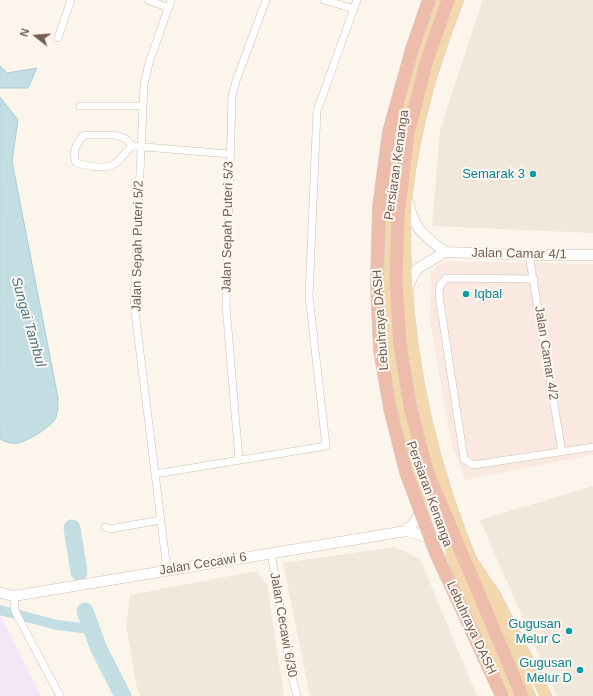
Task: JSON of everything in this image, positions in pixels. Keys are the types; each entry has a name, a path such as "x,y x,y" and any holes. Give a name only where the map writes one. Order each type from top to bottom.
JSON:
{"highway":[{"name":"Lebuhraya DASH","path":"429,0 412,49 389,132 379,207 377,283 380,350 390,408 406,472 436,553 502,696"},
{"name":"Lebuhraya DASH","path":"448,0 426,63 408,134 398,215 396,282 400,345 410,406 428,471 522,696"}],"main road":[{"name":"Persiaran Kenanga","path":"438,0 416,65 405,105 392,181 387,254 392,354 405,429 422,482 462,581 513,696"},
{"name":"Persiaran Kenanga","path":"458,0 427,91 415,143 407,194 405,246 411,340 426,421 447,493 472,560 530,696"},
{"path":"472,560 495,595 546,696"}],"street":[{"path":"58,38 71,0"},
{"path":"148,0 169,8"},
{"name":"Jalan Sepah Puteri 5/2","path":"167,570 134,304 137,147 143,106 144,85 148,63 172,0"},
{"name":"Jalan Sepah Puteri 5/3","path":"239,460 226,305 229,154 233,92 266,0"},
{"path":"324,0 354,9"},
{"path":"155,474 326,446 309,296 317,111 357,0"},
{"path":"80,106 143,106"},
{"path":"137,147 126,139 115,135 84,135 78,141 74,158 76,163 85,165 112,166 116,164 129,149 137,147 229,154"},
{"path":"407,194 412,217 418,229 445,252 417,269 410,282 407,295"},
{"name":"Jalan Camar 4/1","path":"445,252 593,256"},
{"name":"Jalan Camar 4/2","path":"530,255 562,452"},
{"path":"534,279 446,278 440,285 438,296 464,459 473,465 593,447"},
{"path":"422,482 423,497 421,511 415,522 406,531 430,538 451,552"},
{"path":"105,527 110,529 161,520"},
{"name":"Jalan Cecawi 6","path":"0,593 14,596 406,531"},
{"name":"Jalan Cecawi 6/30","path":"271,553 291,673 297,696"},
{"path":"14,596 17,614 60,696"}],"shaded area":[{"path":"483,0 593,0 593,233 432,226 440,130"},
{"path":"444,261 593,264 593,455 465,480 452,445 430,322 431,272"},
{"path":"593,486 593,696 557,696 480,520"},
{"path":"395,547 420,559 477,696 310,696 283,563"},
{"path":"256,571 267,584 284,696 141,696 137,688 126,625 130,595"},
{"path":"0,614 41,696 0,696"}],"water":[{"path":"0,66 7,73 37,68 28,88 0,88"},
{"path":"0,97 18,120 12,161 58,398 57,412 54,421 34,436 22,442 16,443 0,439"}],"waterway":[{"name":"Sungai Tambul","path":"72,528 79,572"},
{"path":"0,610 57,625 91,629"},
{"name":"Sungai Tambul","path":"85,611 99,649 123,696"}],"place":[{"name":"Semarak 3","path":"533,174"},
{"name":"Iqbal","path":"466,294"},
{"name":"Gugusan Melur C","path":"569,631"},
{"name":"Gugusan Melur D","path":"580,670"}]}
